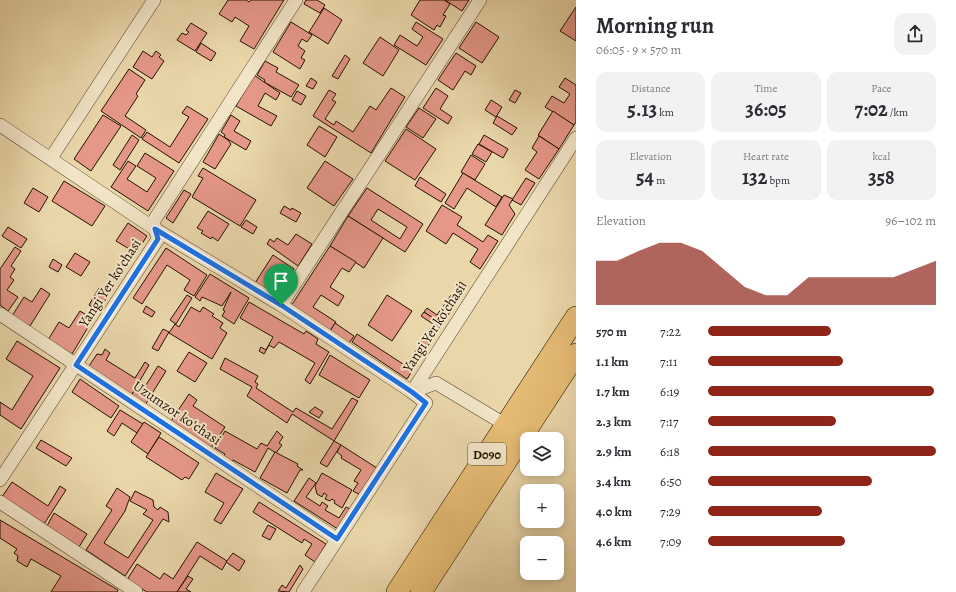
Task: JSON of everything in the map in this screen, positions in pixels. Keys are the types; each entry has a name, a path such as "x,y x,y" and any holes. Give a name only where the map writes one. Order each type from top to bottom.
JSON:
{"main road":[{"name":"D090","path":"399,591 576,317"},
{"name":"D090","path":"421,592 576,354"}],"street":[{"path":"51,158 154,0"},
{"name":"Yangi Yer koʻchasi","path":"0,480 158,239 153,222 296,0"},
{"path":"281,305 480,0"},
{"path":"0,125 155,229 281,305 412,392 436,383 506,425"},
{"name":"Yangi Yer koʻchasi","path":"303,592 426,403 412,392 576,138"},
{"name":"Uzumzor koʻchasi","path":"0,314 337,539"},
{"path":"0,502 136,592"}],"building":[{"path":"228,0 246,0 249,2 251,0 284,0 254,49 240,41 249,26 235,17 232,22 219,14"},
{"path":"306,0 317,0 325,5 320,13 304,4"},
{"path":"420,0 444,0 450,4 443,15 446,16 440,27 437,25 434,30 411,15"},
{"path":"445,0 469,0 462,11"},
{"path":"576,7 576,41 560,31"},
{"path":"324,8 342,20 328,44 309,32"},
{"path":"291,22 312,35 307,42 302,39 298,46 305,51 301,58 305,60 300,69 273,52"},
{"path":"416,22 443,39 426,65 394,45 400,35 417,46 423,37 412,29"},
{"path":"476,22 499,37 482,63 459,48"},
{"path":"191,23 207,33 195,51 177,40 182,33 186,35 189,32 186,30"},
{"path":"380,37 399,50 383,76 363,63"},
{"path":"201,43 216,53 211,61 196,52"},
{"path":"143,51 152,57 156,51 161,55 159,57 164,61 152,79 133,67"},
{"path":"456,53 476,66 471,75 465,71 453,90 438,80"},
{"path":"345,55 350,59 338,79 332,76"},
{"path":"265,61 278,68 276,72 299,85 291,97 264,82 265,80 257,75"},
{"path":"129,69 145,80 136,94 138,96 125,116 146,130 141,138 101,111"},
{"path":"254,75 280,93 276,100 265,93 258,106 277,116 271,126 236,106"},
{"path":"311,78 317,82 313,89 306,86"},
{"path":"565,78 576,85 576,122 574,125 545,107 552,96 564,103 570,94 559,87"},
{"path":"391,88 405,97 371,153 313,116 329,90 336,94 332,100 336,102 325,119 334,125 336,121 353,132 370,106 376,110"},
{"path":"436,88 448,96 440,109 452,117 448,124 423,108"},
{"path":"515,90 521,93 515,103 509,100"},
{"path":"297,91 306,96 301,105 292,100"},
{"path":"491,100 502,107 496,117 485,110"},
{"path":"187,106 208,119 179,163 142,139 147,132 170,147 189,117 182,113"},
{"path":"419,108 436,119 423,138 406,127"},
{"path":"553,111 574,125 559,149 538,135"},
{"path":"103,115 121,126 91,171 74,159"},
{"path":"231,115 240,121 234,131 251,141 246,150 224,137 225,135 221,132"},
{"path":"497,116 517,128 512,135 493,123"},
{"path":"319,126 337,137 325,157 307,145"},
{"path":"406,129 436,149 415,180 385,161"},
{"path":"219,134 231,144 215,169 203,162"},
{"path":"132,135 139,140 120,170 113,165"},
{"path":"484,135 508,149 503,158 479,144"},
{"path":"539,136 559,149 539,179 525,170 537,152 532,148"},
{"path":"478,144 492,152 486,162 472,154"},
{"path":"145,153 174,171 148,211 111,187 128,161 136,166 127,179 147,192 156,178 137,166"},
{"path":"471,155 485,164 475,180 461,172"},
{"path":"325,161 353,179 334,206 307,188"},
{"path":"203,168 256,200 240,226 192,197 203,178 198,176"},
{"path":"463,173 502,197 496,207 467,188 454,209 445,203"},
{"path":"420,177 446,194 441,202 415,186"},
{"path":"526,178 535,183 521,205 512,200"},
{"path":"64,181 105,206 92,226 52,201"},
{"path":"33,188 48,197 39,212 24,203"},
{"path":"367,188 423,224 405,252 348,216","holes":["378,209 407,227 400,239 371,220"]},
{"path":"184,190 191,194 173,223 166,218"},
{"path":"504,195 513,199 509,205 515,214 502,235 485,225"},
{"path":"442,205 462,217 457,225 483,242 488,235 498,241 480,269 470,262 478,249 453,233 446,244 426,231"},
{"path":"284,206 301,213 296,222 280,213"},
{"path":"208,211 229,224 218,241 201,233 203,231 197,228"},
{"path":"348,216 383,238 364,268 330,246"},
{"path":"246,220 257,227 253,234 241,227"},
{"path":"128,223 147,236 136,253 116,241"},
{"path":"8,227 27,239 21,248 2,236"},
{"path":"296,234 312,244 298,266 267,244 270,239 274,242 277,238 288,245"},
{"path":"330,246 356,262 349,272 342,268 330,287 344,296 338,306 321,295 313,307 336,322 330,331 291,306"},
{"path":"15,247 21,251 11,266 15,269 10,277 14,280 7,290 18,297 8,311 0,305 0,269"},
{"path":"166,248 207,275 194,296 184,290 190,280 167,265 142,304 133,298"},
{"path":"75,253 90,262 81,276 66,267"},
{"path":"273,255 294,269 277,296 255,283"},
{"path":"53,259 62,265 58,272 49,267"},
{"path":"210,274 249,298 234,324 222,316 231,292 222,306 202,297 200,301 195,297"},
{"path":"460,282 466,286 461,295 455,291"},
{"path":"41,288 50,294 30,326 12,316 24,297 32,302"},
{"path":"99,288 109,294 98,311 89,305"},
{"path":"187,295 192,298 176,324 170,320"},
{"path":"387,295 412,311 392,341 368,325"},
{"path":"451,295 458,300 442,324 424,312 427,308 437,315"},
{"path":"249,302 304,334 306,331 318,339 316,344 329,352 310,384 305,380 315,363 279,342 274,348 269,345 264,354 259,351 261,347 266,350 273,337 240,318"},
{"path":"146,306 155,312 152,317 143,312"},
{"path":"191,307 200,312 203,307 214,314 212,316 223,323 220,328 227,333 212,359 169,333 175,324 179,327"},
{"path":"80,311 93,319 72,354 48,340 59,322 69,328"},
{"path":"424,312 442,324 407,379 352,342 357,334 406,366 433,324 421,316"},
{"path":"335,323 354,336 348,345 329,333"},
{"path":"163,329 169,332 158,351 152,348"},
{"path":"17,341 60,368 21,429 0,415 0,402 12,410 33,376 6,359"},
{"path":"105,349 110,353 106,360 135,378 145,362 149,365 131,396 87,369 97,354 102,355"},
{"path":"189,352 207,363 195,382 177,371"},
{"path":"330,355 370,380 359,398 319,375"},
{"path":"225,358 258,376 255,382 258,384 256,388 293,412 296,408 332,429 352,398 358,401 334,441 292,414 287,423 247,396 252,387 220,369"},
{"path":"158,366 166,371 145,405 131,396 140,381 146,385"},
{"path":"80,379 119,406 111,418 72,392"},
{"path":"189,394 197,400 193,406 225,427 211,448 171,421"},
{"path":"315,407 323,412 319,418 309,412"},
{"path":"120,410 143,424 137,433 122,423 114,436 107,431"},
{"path":"144,422 161,433 148,454 131,442"},
{"path":"225,431 257,449 261,443 267,446 277,431 283,437 279,443 282,445 276,453 268,448 255,472 233,460 231,463 222,458 225,454 215,448"},
{"path":"159,437 199,463 189,479 185,477 182,480 146,457"},
{"path":"41,440 72,458 66,466 36,448"},
{"path":"334,441 341,445 327,467 320,463"},
{"path":"341,445 380,470 364,497 353,491 358,483 354,481 361,470 341,458 342,456 337,452"},
{"path":"275,452 298,464 297,466 303,470 300,470 287,493 260,478"},
{"path":"216,473 243,489 221,524 214,520 224,503 205,492"},
{"path":"322,473 352,490 342,508 334,503 335,501 332,499 330,501 325,499 327,495 324,493 322,497 317,494 315,486"},
{"path":"309,478 316,483 306,497 320,506 322,502 328,506 325,510 339,518 346,507 354,511 341,531 294,501"},
{"path":"12,482 48,506 60,486 66,490 44,524 2,497"},
{"path":"117,488 130,497 125,511 104,543 128,558 153,520 143,514 147,510 130,501 135,491 153,500 154,507 158,510 160,507 168,512 169,522 163,519 125,576 86,550 112,510 106,506"},
{"path":"259,502 326,544 315,562 305,555 312,544 304,539 302,543 253,512"},
{"path":"54,513 87,534 79,547 47,526"},
{"path":"0,520 118,590 117,592 51,592 61,576 31,559 27,567 17,561 18,556 14,553 17,549 0,538"},
{"path":"268,525 276,529 270,540 262,536"},
{"path":"197,542 227,561 222,570 200,556 177,592 147,592 127,580 137,564 160,579 164,573 173,579"},
{"path":"233,553 245,561 239,571 226,562"},
{"path":"300,565 303,569 289,592 278,591 282,585 286,588"},
{"path":"188,576 193,579 186,589 191,592 177,592"}],"route":[{"path":"155,229 281,305 412,392 426,403 337,539 76,365 158,239 155,229"}]}
